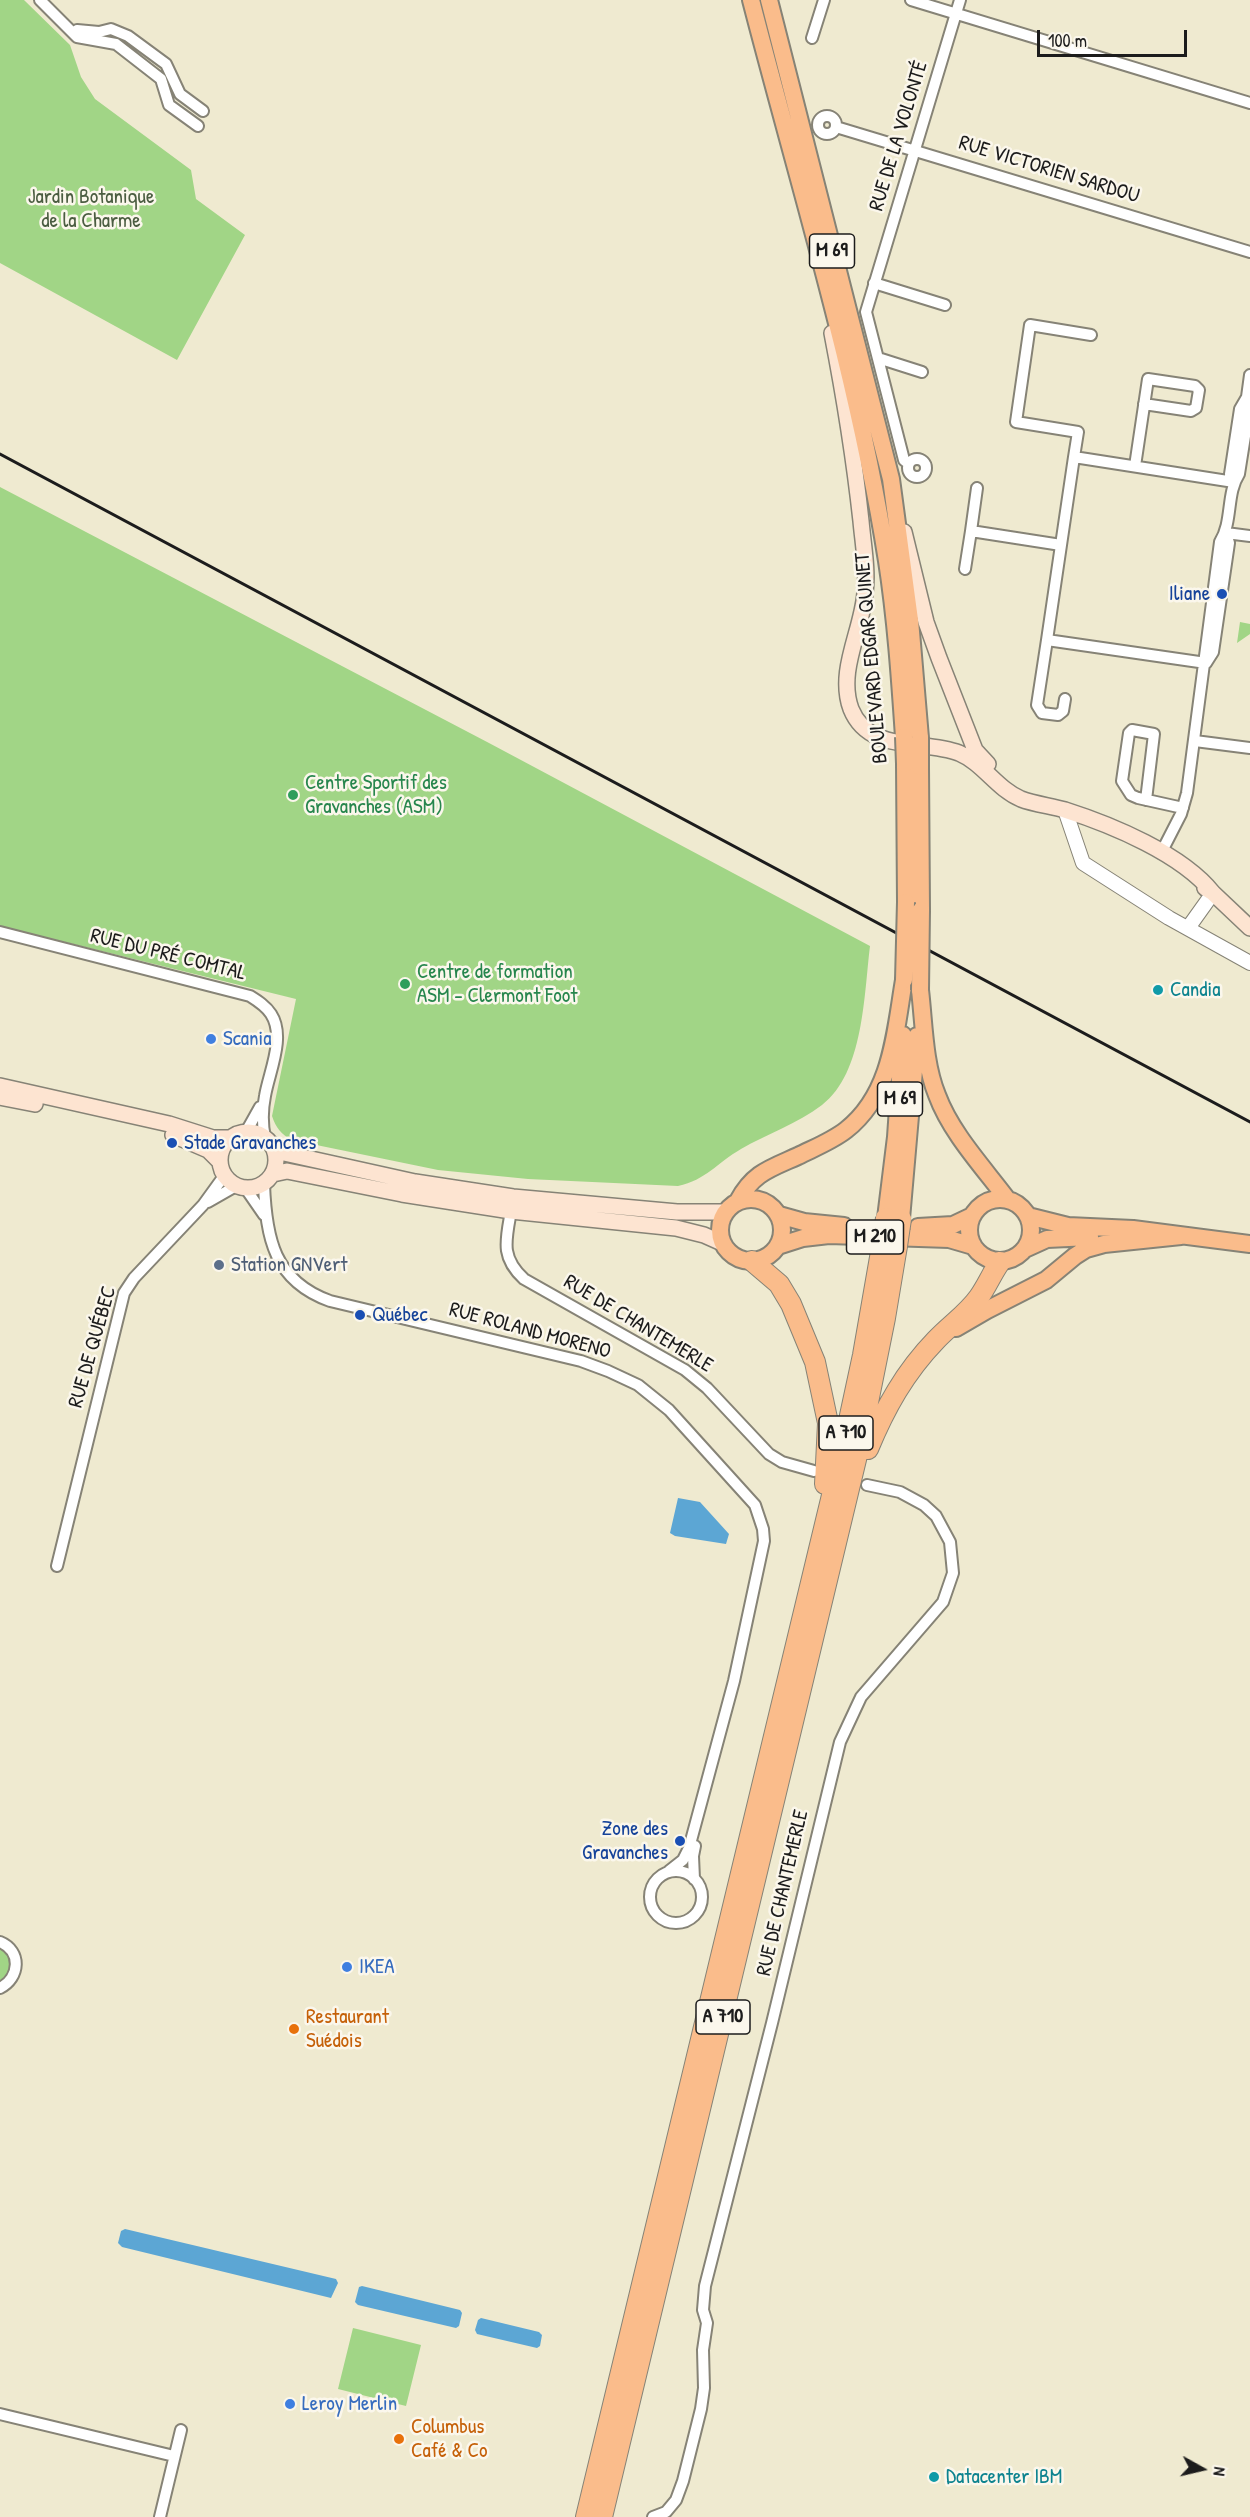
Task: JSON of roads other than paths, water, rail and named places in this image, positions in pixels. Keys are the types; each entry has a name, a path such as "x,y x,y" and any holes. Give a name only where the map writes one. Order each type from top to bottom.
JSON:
{"highway":[{"name":"A 710","path":"602,2517 843,1516 873,1380 893,1218"},
{"name":"A 710","path":"586,2517 803,1620 890,1246"},
{"path":"752,1261 779,1284 791,1304 815,1362 828,1423 824,1492 814,1535 803,1620"},
{"path":"843,1516 879,1423 893,1394 911,1368 980,1295 1000,1262"}],"main road":[{"name":"BOULEVARD EDGAR QUINET","path":"751,0 855,395 885,551 912,738"},
{"name":"BOULEVARD EDGAR QUINET","path":"769,0 895,501 910,620 913,765 921,910 920,990"},
{"path":"823,273 848,413 864,553 866,591 848,668 847,689 852,711 865,728 884,740 958,753 971,760 1000,785 1021,799 1065,810 1108,825 1161,853 1183,875 1213,893 1250,928"},
{"path":"895,501 926,622 975,750 1002,779 1038,802"},
{"name":"BOULEVARD EDGAR QUINET","path":"893,1218 902,1078 906,902 913,765"},
{"path":"722,1243 720,1232 731,1207 759,1173 831,1141 847,1130 865,1112 886,1075 904,980"},
{"path":"920,990 926,1045 936,1094 942,1108 969,1150 1007,1200 1023,1209 1028,1216 1031,1233 1025,1249"},
{"name":"M 69","path":"893,1218 915,1080 920,990"},
{"path":"0,1086 169,1124 213,1138 230,1138 253,1132 266,1138 275,1151 276,1167 268,1179"},
{"path":"0,1097 173,1135 208,1150 236,1184 268,1179 287,1171 402,1194 511,1211 676,1228 704,1235 722,1243 734,1256 752,1261 762,1259 778,1246 782,1236 779,1215 773,1208 756,1199 731,1207 677,1212 513,1197 415,1182 275,1151"},
{"path":"219,1161 220,1152 230,1138"},
{"path":"1007,1200 986,1202 972,1216 969,1226 973,1246 984,1258 1000,1262 1010,1260 1025,1249 1047,1239 1181,1236"},
{"name":"M 210","path":"779,1215 830,1226 934,1228 953,1225 972,1216"},
{"path":"1028,1216 1068,1226 1133,1229 1250,1244"},
{"name":"M 210","path":"778,1246 803,1238 829,1235 949,1239 973,1246"},
{"path":"936,1340 987,1310 1046,1280 1086,1249 1104,1244 1181,1236"}],"street":[{"path":"40,0 76,37 116,44 161,79 169,105 198,126"},
{"path":"812,38 824,0"},
{"path":"911,0 1250,103"},
{"name":"RUE DE LA VOLONTÉ","path":"909,464 904,460 866,312 960,0"},
{"path":"66,26 88,32 111,29 128,36 166,64 180,94 203,111"},
{"name":"RUE VICTORIEN SARDOU","path":"836,127 1250,252"},
{"path":"874,283 945,305"},
{"path":"1065,699 1063,711 1058,715 1042,713 1037,705 1078,432 1016,422 1030,325 1091,334"},
{"path":"878,358 922,372"},
{"path":"1161,853 1183,808 1206,663 1204,651 1220,542 1226,532 1234,482 1239,474 1249,411 1250,375"},
{"path":"1135,466 1144,404 1148,379 1195,386 1199,390 1196,408 1191,411 1144,404"},
{"path":"1074,457 1234,482"},
{"path":"965,569 977,488"},
{"path":"971,531 1061,545"},
{"path":"1226,532 1250,536"},
{"path":"1047,640 1206,663"},
{"path":"1146,800 1154,734 1132,730 1129,733 1122,782 1131,795 1146,800 1183,808"},
{"path":"1195,741 1250,748"},
{"path":"1065,810 1083,863 1188,928 1250,963"},
{"path":"1188,928 1213,893"},
{"name":"RUE DU PRÉ COMTAL","path":"0,932 250,996 265,1006 272,1015 277,1039 264,1098 262,1122 266,1138"},
{"name":"RUE DU PRÉ COMTAL","path":"246,1132 264,1098"},
{"path":"265,1215 268,1179"},
{"path":"236,1184 265,1215"},
{"name":"RUE DE QUÉBEC","path":"57,1566 124,1293 134,1278 203,1205 236,1184"},
{"name":"RUE DE CHANTEMERLE","path":"511,1211 507,1255 512,1268 524,1279 685,1370 707,1388 769,1454 782,1462 814,1471"},
{"name":"RUE ROLAND MORENO","path":"265,1215 280,1264 291,1279 314,1296 350,1307 581,1361 638,1385 669,1410 754,1505 763,1529 762,1554 734,1681 700,1814"},
{"name":"RUE DE CHANTEMERLE","path":"653,2517 666,2512 676,2500 701,2409 704,2388 703,2350 707,2323 704,2310 705,2286 840,1742 861,1697 881,1671 934,1615 943,1602 951,1580 953,1558 950,1542 936,1516 924,1505 900,1492 867,1485"},
{"path":"700,1814 693,1856 694,1878 702,1899 697,1913 685,1922 669,1923 656,1914 649,1894 655,1881 669,1872 687,1855 700,1814"},
{"path":"669,1872 682,1872 694,1878"},
{"path":"0,1942 11,1950 16,1964 13,1978 0,1988"},
{"path":"0,2414 174,2456"},
{"path":"160,2517 181,2430"}],"water":[{"path":"678,1498 700,1502 729,1534 726,1544 675,1536 670,1533"},
{"path":"125,2229 336,2279 338,2283 331,2298 122,2247 118,2243 121,2231"},
{"path":"359,2287 460,2310 462,2313 459,2326 456,2328 358,2305 355,2302"},
{"path":"481,2318 539,2332 542,2335 540,2346 537,2348 477,2334 475,2330"}],"railway":[{"path":"0,454 1250,1122"}],"place":[{"name":"Iliane","path":"1222,594"},
{"name":"Centre Sportif des Gravanches (ASM)","path":"293,795"},
{"name":"Centre de formation ASM - Clermont Foot","path":"405,984"},
{"name":"Candia","path":"1158,990"},
{"name":"Scania","path":"211,1039"},
{"name":"Stade Gravanches","path":"172,1143"},
{"name":"Station GNVert","path":"219,1265"},
{"name":"Québec","path":"360,1315"},
{"name":"Zone des Gravanches","path":"680,1841"},
{"name":"IKEA","path":"347,1967"},
{"name":"Restaurant Suédois","path":"294,2029"},
{"name":"Leroy Merlin","path":"290,2404"},
{"name":"Columbus Café & Co","path":"399,2439"},
{"name":"Datacenter IBM","path":"934,2477"}],"park label":[{"name":"Jardin Botanique de la Charme","path":"91,209"}]}
